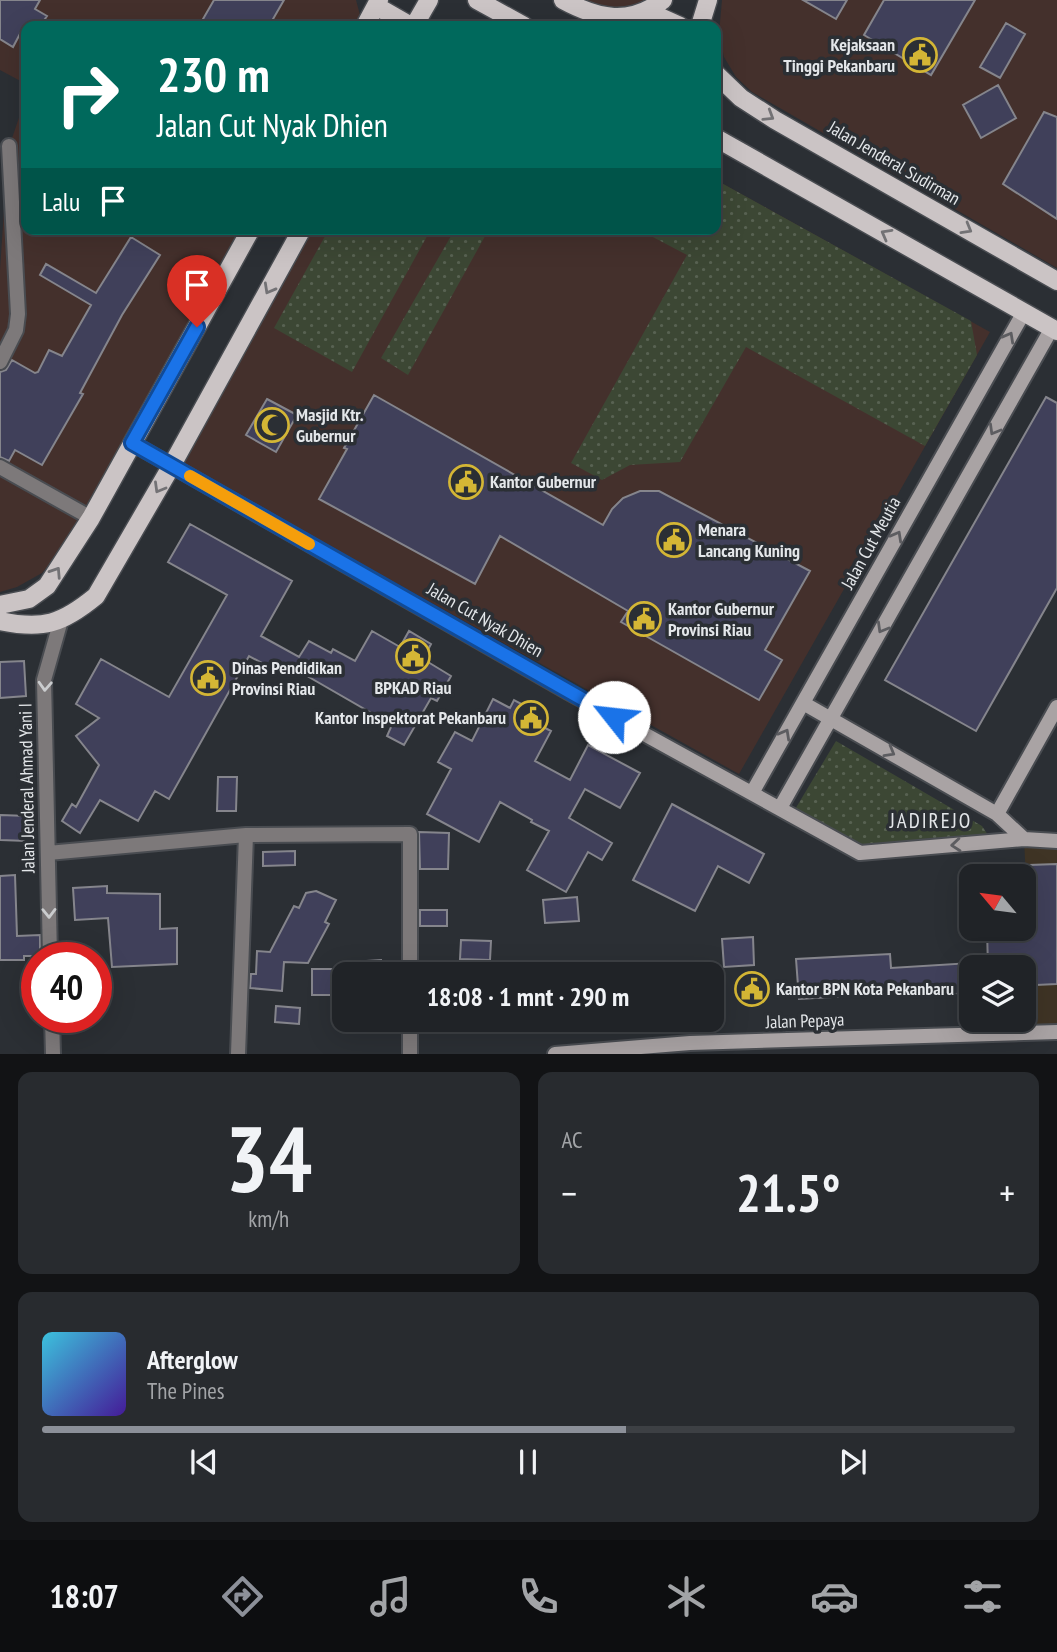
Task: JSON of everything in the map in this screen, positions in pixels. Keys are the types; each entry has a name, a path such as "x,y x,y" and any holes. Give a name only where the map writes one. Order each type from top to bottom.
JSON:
{"main road":[{"path":"416,21 429,0"},
{"path":"477,0 515,21"},
{"path":"563,0 587,11 611,17 660,17 669,21"},
{"path":"624,21 650,10 663,0"},
{"path":"702,21 708,0"},
{"path":"368,21 378,3 405,21"},
{"name":"Jalan Jenderal Sudirman","path":"721,79 741,98 775,120 1057,281"},
{"path":"721,141 1055,329"},
{"path":"0,605 29,599 47,586 91,518 248,235"},
{"path":"0,621 27,627 61,620 96,596 172,465 299,235"}],"street":[{"path":"0,362 16,330 18,314 5,171 9,146"},
{"name":"Jalan Cut Meutia","path":"752,793 1024,312"},
{"path":"780,808 1055,329"},
{"name":"Jalan Cut Nyak Dhien","path":"132,443 568,692 860,853 1024,839"},
{"path":"0,467 91,518"},
{"name":"Jalan Jenderal Ahmad Yani I","path":"50,942 44,680 61,620"},
{"path":"803,703 998,814 1024,839 1057,841"},
{"path":"998,814 1057,707"},
{"path":"48,853 246,835 410,834 410,962"},
{"path":"238,1054 246,835"},
{"path":"410,1032 410,1054"},
{"name":"Jalan Pepaya","path":"555,1054 1057,1032"},
{"path":"52,1033 53,1054"}],"shaded area":[{"path":"0,0 356,0 360,15 358,21 21,21 21,81 0,70"},
{"path":"566,0 650,0 629,8 603,12"},
{"path":"722,0 1057,0 1057,268 752,92 736,77 724,57 720,21"},
{"path":"21,112 21,235 240,235 66,545 42,573 17,587 0,592 0,270 8,150"},
{"name":"Kantor Gubernur Provinsi Riau","path":"721,183 990,332 739,774 182,464 309,235 721,235"},
{"path":"1024,840 1057,841 1057,1032 1034,1033 1036,955 1030,955 1029,942 1036,942 1036,864 1025,864"}],"green space":[{"path":"721,183 971,321 977,355 925,446 746,347 680,462 630,465 602,480 571,463 687,255 649,235 721,235"},
{"path":"326,235 428,235 352,372 274,328"},
{"path":"452,235 486,235 408,375 381,358"},
{"path":"836,741 982,826 992,841 861,849 794,811"}],"building":[{"path":"0,0 40,0 35,9 47,16 44,21 21,21 21,32 13,47 0,39"},
{"path":"214,0 284,0 272,21 202,21"},
{"path":"803,0 847,0 836,19"},
{"name":"Kejaksaan Tinggi Pekanbaru","path":"884,0 975,0 931,75 864,35"},
{"path":"1006,23 1025,34 1000,78 980,67"},
{"path":"998,85 1016,118 981,138 963,105"},
{"path":"1044,112 1057,117 1057,219 1003,184"},
{"path":"131,237 160,255 122,315 80,393 83,394 42,465 15,450 9,461 0,457 0,372 6,370 12,360 35,373 49,350 62,356 91,305 40,275 46,264 96,293"},
{"path":"374,395 603,525 612,509 623,498 640,491 659,491 810,571 765,650 782,660 759,700 621,622 628,611 500,536 475,584 319,499"},
{"path":"1046,397 1057,403 1057,588 976,731 885,680"},
{"name":"Masjid Ktr. Gubernur","path":"267,399 297,415 276,452 246,435"},
{"path":"190,524 292,581 261,636 299,657 309,641 331,653 333,649 355,661 372,631 400,647 409,631 431,644 423,659 451,676 437,701 431,698 404,745 387,736 392,725 288,665 282,674 249,656 169,799 155,791 138,821 100,800 80,833 62,821 72,804 76,807 99,765 76,736 99,718 76,704 101,659 169,697 227,595 168,562"},
{"path":"24,661 26,696 0,698 0,662"},
{"path":"493,699 510,708 514,700 531,709 526,718 551,731 535,761 570,780 588,745 640,773 620,808 585,789 569,818 612,843 602,860 588,852 566,892 527,870 549,831 500,802 479,842 427,814 451,769 438,762 455,732 472,741"},
{"path":"218,777 237,777 236,811 217,811"},
{"path":"672,804 764,854 749,883 718,866 695,911 633,880"},
{"path":"0,815 28,816 27,841 0,840"},
{"path":"419,832 449,833 448,869 420,869"},
{"path":"295,851 295,865 263,866 263,852"},
{"path":"1057,864 1057,984 1036,985 1036,955 988,955 987,942 1036,942 1036,865"},
{"path":"15,875 17,936 40,935 40,942 21,942 21,960 0,960 0,876"},
{"path":"107,886 107,893 160,894 160,929 177,928 177,964 112,967 108,918 75,920 73,888"},
{"path":"316,891 336,900 325,922 329,924 308,963 284,962 282,991 250,988 251,974 256,974 257,951 270,952 294,906 299,908 306,893"},
{"path":"577,897 579,921 545,923 543,900"},
{"path":"420,910 447,910 447,926 420,926"},
{"path":"753,937 754,965 724,967 722,939"},
{"path":"461,940 491,941 490,960 460,959"},
{"path":"890,954 891,968 959,964 959,994 902,997 901,993 799,999 796,959"},
{"path":"312,969 332,969 332,995 312,995"},
{"path":"276,1006 300,1008 299,1024 275,1022"}],"slow traffic":[{"path":"190,476 309,544"}],"place":[{"name":"Kejaksaan Tinggi Pekanbaru","path":"920,55"},
{"name":"Masjid Ktr. Gubernur","path":"272,425"},
{"name":"Kantor Gubernur","path":"466,482"},
{"name":"Menara Lancang Kuning","path":"674,540"},
{"name":"Kantor Gubernur Provinsi Riau","path":"644,619"},
{"name":"BPKAD Riau","path":"413,656"},
{"name":"Dinas Pendidikan Provinsi Riau","path":"208,678"},
{"name":"Kantor Inspektorat Pekanbaru","path":"531,718"},
{"name":"Kantor BPN Kota Pekanbaru","path":"752,989"}],"district":[{"name":"JADIREJO","path":"931,821"}],"route":[{"path":"197,327 132,443 614,717"}]}
